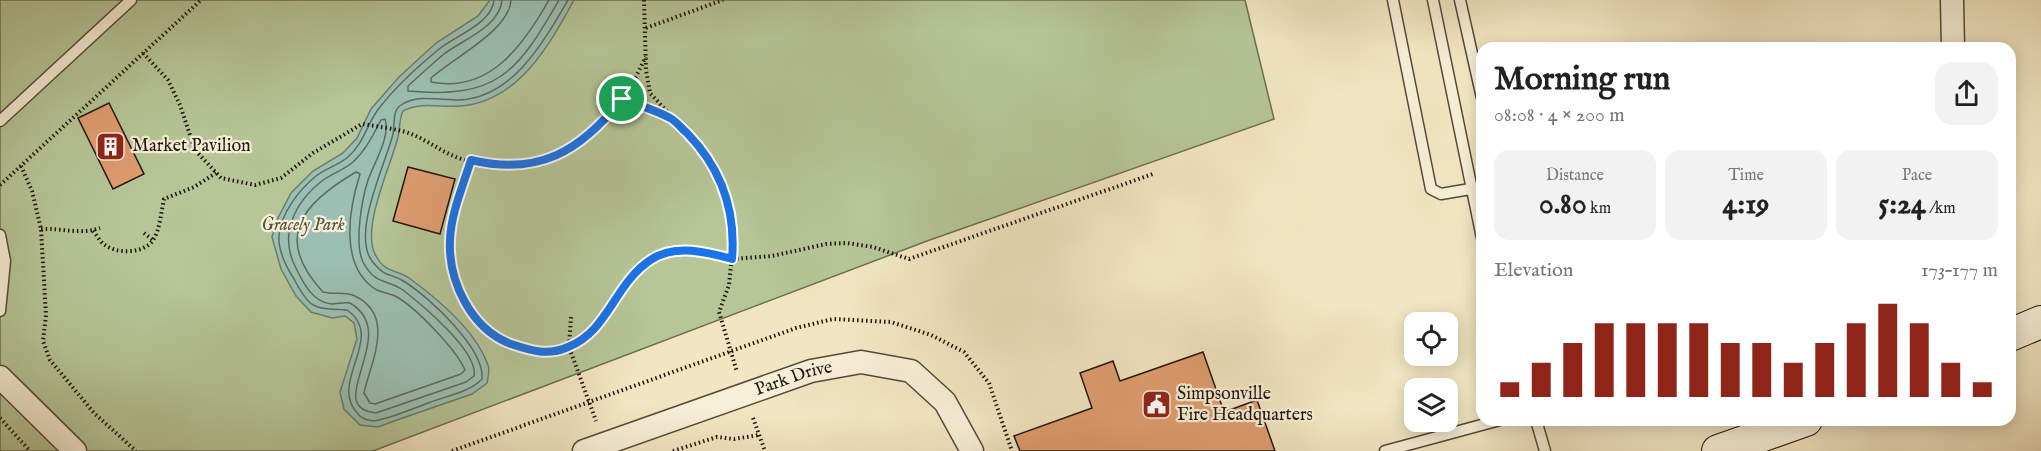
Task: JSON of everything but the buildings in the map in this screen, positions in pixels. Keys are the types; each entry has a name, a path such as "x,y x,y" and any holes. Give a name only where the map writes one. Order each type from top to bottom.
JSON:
{"main road":[{"path":"2016,332 2041,322"},
{"path":"1729,449 1790,426"}],"street":[{"path":"1952,0 1953,42"},
{"name":"Park Drive","path":"584,451 811,371 861,362 911,371 945,402 972,451"},
{"path":"0,377 75,451"}],"lane":[{"path":"0,121 131,0"},
{"path":"1393,0 1431,189 1441,194 1476,188"},
{"path":"1433,0 1476,184"},
{"path":"1460,0 1476,71"},
{"path":"0,235 5,261 0,311"},
{"path":"1385,451 1478,426"},
{"path":"1538,426 1545,451"}],"path":[{"path":"0,185 201,0"},
{"path":"644,0 650,93 702,152 715,170 728,198 734,235 729,285 719,312 738,376"},
{"path":"646,28 723,0"},
{"path":"144,53 168,80 180,105 195,150 221,178 255,185 281,178 313,153 362,124 404,131 456,157 499,167 524,166 548,160 578,142 606,120 622,99 646,57"},
{"path":"622,99 671,118"},
{"path":"471,160 457,205 450,241 460,292 474,318 502,340 548,354 569,347 589,335 601,322 621,287 653,258 678,252 701,251 732,259 772,256 826,244 848,243 909,259 1153,174"},
{"path":"21,166 32,191 41,229 46,315 44,341 50,360 94,412 136,451"},
{"path":"93,231 105,246 119,251 147,247 153,240 164,199 194,187 216,173"},
{"path":"41,229 60,228 73,233 100,228"},
{"path":"144,234 153,240"},
{"path":"571,317 569,347 599,427"},
{"path":"750,410 765,451"},
{"path":"0,418 30,451"},
{"path":"673,451 717,437 734,439 759,435"}],"green space":[{"name":"Gracely Park","path":"0,0 1245,0 1274,119 927,241 373,451 0,451"}],"water":[{"path":"490,0 574,0 543,52 516,82 500,94 482,102 461,106 417,106 403,111 398,137 378,197 372,230 372,244 380,262 387,268 409,278 432,296 475,340 488,365 487,383 472,394 378,427 360,425 344,409 340,392 357,339 354,323 345,316 332,318 311,312 296,296 281,269 272,237 278,218 291,193 313,171 343,153 357,138 371,109 399,77 436,43 478,16"}],"place":[{"name":"Market Pavilion","path":"111,146"},
{"name":"Simpsonville Fire Headquarters","path":"1156,404"}],"route":[{"path":"622,99 671,118 696,143 715,170 728,198 734,235 732,259 701,251 678,252 653,258 621,287 601,322 589,335 569,347 548,354 502,340 474,318 460,292 455,271 450,241 457,205 471,160 499,167 524,166 548,160 578,142 606,120 622,99"}]}
